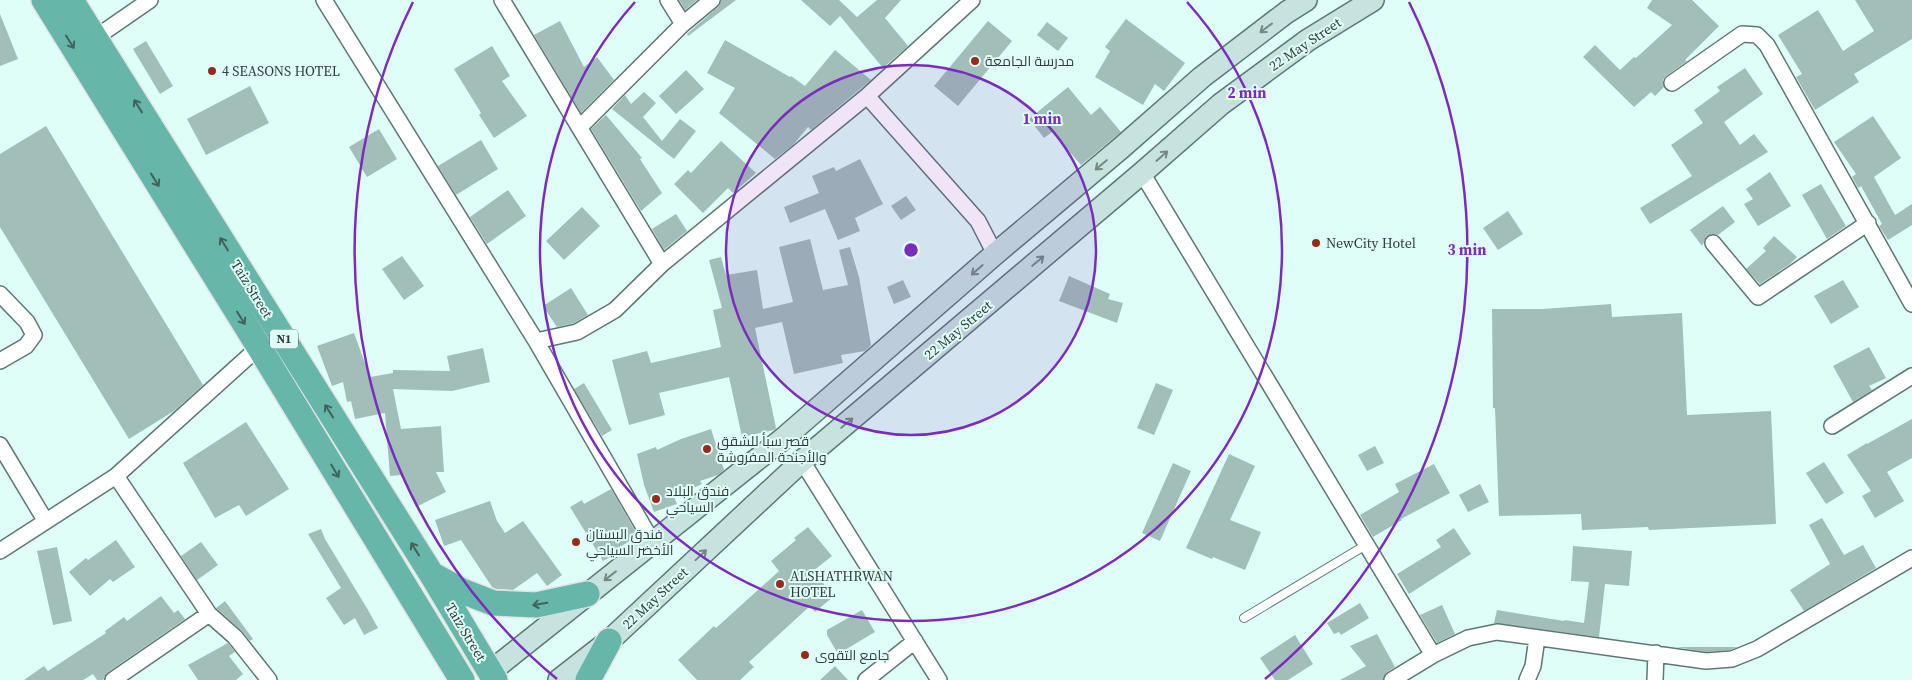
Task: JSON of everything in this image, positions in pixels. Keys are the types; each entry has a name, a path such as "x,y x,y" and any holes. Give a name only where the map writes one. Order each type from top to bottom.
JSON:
{"highway":[{"name":"Taiz Street","path":"44,0 259,347 459,679"},
{"name":"Taiz Street","path":"71,0 432,575 493,676"},
{"path":"432,575 462,591 493,604 536,606 588,594"},
{"path":"588,680 609,641"}],"main road":[{"path":"493,676 588,594 784,438 1202,77 1287,12 1306,0"},
{"name":"22 May Street","path":"560,680 609,641 802,461 1018,279 1221,104 1308,40 1373,0"},
{"path":"995,254 1018,279"},
{"path":"784,438 802,461"}],"street":[{"path":"95,38 150,0"},
{"path":"324,0 536,341 653,543"},
{"path":"502,0 662,264"},
{"path":"668,0 683,24"},
{"path":"580,127 683,24 712,0"},
{"path":"536,341 578,332 615,310 662,264 867,96 972,0"},
{"path":"1672,83 1742,34 1757,35 1767,45 1912,304"},
{"path":"867,96 978,221 995,254"},
{"path":"1142,173 1433,655"},
{"path":"1713,243 1758,297 1868,223"},
{"path":"0,294 27,322 34,335 26,346 0,362"},
{"path":"0,551 45,520 116,476 259,347"},
{"path":"1832,426 1912,376"},
{"path":"0,445 45,520"},
{"path":"802,461 939,680"},
{"path":"116,476 209,614 235,637 269,680"},
{"path":"1392,680 1433,655 1468,638 1497,632 1706,660 1732,659 1757,649 1912,558"},
{"path":"113,680 209,614"},
{"path":"1527,680 1533,666 1537,638"},
{"path":"866,680 915,641"},
{"path":"1655,680 1656,653"}],"lane":[{"path":"1244,618 1366,544"}],"building":[{"path":"679,0 697,0 685,10"},
{"path":"721,0 736,0 688,36 687,34 718,7"},
{"path":"801,0 839,0 857,17 877,0 901,0 885,18 908,46 883,68 840,16 830,26"},
{"path":"1652,0 1692,0 1719,26 1685,60 1687,61 1666,76 1663,80 1664,87 1655,96 1651,92 1634,107 1583,57 1595,45 1620,70 1634,57 1636,58 1672,25 1647,8"},
{"path":"1855,0 1912,0 1912,39 1854,74 1859,82 1815,110 1796,77 1802,74 1778,35 1818,10 1843,51 1874,31"},
{"path":"0,14 18,59 0,66"},
{"path":"1126,19 1185,63 1164,91 1155,84 1143,105 1095,77 1110,51 1105,47"},
{"path":"560,21 584,67 597,57 614,80 581,113 534,35"},
{"path":"988,21 1012,41 958,106 934,86"},
{"path":"1047,22 1068,38 1058,51 1037,35"},
{"path":"725,40 791,76 805,86 835,50 871,80 811,130 808,127 793,145 775,159 719,113 735,88 707,73"},
{"path":"146,41 173,86 160,94 133,49"},
{"path":"492,46 510,76 502,81 527,116 494,138 454,69"},
{"path":"1745,68 1763,94 1724,122 1740,145 1754,134 1768,152 1650,224 1640,208 1692,176 1671,145 1703,123 1694,110 1720,91 1717,87"},
{"path":"686,70 704,89 676,114 659,96"},
{"path":"250,86 269,123 206,155 187,119"},
{"path":"1068,87 1091,115 1100,107 1121,132 1081,165 1052,132 1044,138 1029,119"},
{"path":"644,92 656,103 643,117 662,141 680,119 696,131 674,159 612,109 625,95 631,104"},
{"path":"606,115 642,158 640,159 662,193 641,211 591,129"},
{"path":"1873,116 1901,158 1874,177 1895,215 1912,204 1912,225 1888,240 1879,226 1882,224 1861,186 1858,188 1852,177 1856,174 1834,142"},
{"path":"46,126 203,385 174,411 129,439 0,227 0,154"},
{"path":"379,129 397,159 367,177 349,147"},
{"path":"481,140 498,169 456,195 438,166"},
{"path":"721,141 756,173 733,193 728,188 703,213 674,184 688,170 691,173"},
{"path":"860,159 883,204 855,218 860,231 838,240 825,209 790,223 784,207 819,193 812,176 834,167 836,171"},
{"path":"1770,172 1791,206 1758,226 1744,204 1753,199 1746,189"},
{"path":"1821,184 1846,226 1827,239 1802,195"},
{"path":"508,190 526,216 487,244 470,217"},
{"path":"906,196 916,210 901,220 891,206"},
{"path":"1723,206 1735,222 1718,235 1712,234 1707,236 1702,246 1690,230"},
{"path":"582,207 600,226 564,260 546,241"},
{"path":"1508,211 1523,234 1498,250 1483,228"},
{"path":"676,214 687,231 664,250 652,229"},
{"path":"1774,236 1797,257 1790,264 1760,284 1746,269 1766,251 1763,248"},
{"path":"810,239 823,290 848,285 839,250 850,247 859,277 871,345 865,351 841,355 843,363 794,374 782,322 755,328 776,428 774,430 742,437 729,377 659,393 665,415 629,425 612,360 647,351 651,363 721,347 713,310 722,308 709,260 721,257 726,275 757,270 763,309 793,302 779,247"},
{"path":"402,256 424,286 404,300 382,269"},
{"path":"1069,276 1110,294 1108,299 1123,303 1117,323 1059,301"},
{"path":"903,280 911,297 894,304 887,287"},
{"path":"1843,280 1859,307 1831,324 1814,296"},
{"path":"571,288 588,315 574,323 557,327 543,306"},
{"path":"1611,304 1612,317 1682,313 1687,415 1771,411 1776,524 1649,530 1648,527 1582,530 1581,514 1499,516 1495,408 1493,408 1492,309 1543,309"},
{"path":"354,333 370,377 393,373 393,370 450,371 447,356 483,348 490,382 452,391 393,389 401,429 441,426 444,472 436,472 446,492 416,507 401,475 390,476 385,413 355,419 351,401 347,402 343,382 332,386 317,346"},
{"path":"1869,347 1886,378 1869,386 1872,390 1853,402 1833,366"},
{"path":"584,383 612,430 602,436 574,389"},
{"path":"1156,383 1173,390 1154,435 1137,428"},
{"path":"1912,419 1912,458 1887,472 1904,501 1875,518 1862,496 1871,491 1847,455"},
{"path":"246,422 289,489 246,516 239,505 215,518 183,463"},
{"path":"711,429 724,470 718,475 700,481 702,484 674,497 677,504 654,512 644,485 637,454 656,447 657,450 681,439"},
{"path":"1375,446 1384,463 1367,471 1358,455"},
{"path":"1229,454 1255,466 1230,520 1261,532 1245,570 1186,548"},
{"path":"1824,462 1844,493 1826,504 1806,473"},
{"path":"1173,463 1191,471 1160,541 1142,533"},
{"path":"1434,464 1450,493 1401,519 1373,537 1360,515 1399,492 1395,484"},
{"path":"1480,484 1489,502 1468,512 1459,495"},
{"path":"611,489 638,536 613,551 615,554 603,561 570,507 582,500 584,504"},
{"path":"490,501 497,521 505,533 523,521 562,575 547,586 537,573 513,590 496,589 492,587 461,540 444,546 435,520"},
{"path":"1822,518 1844,555 1863,545 1876,568 1804,611 1790,590 1830,564 1809,525"},
{"path":"808,527 832,556 813,571 834,596 815,612 810,606 749,662 754,667 740,680 697,680 678,660 714,626 716,628 779,571 771,561"},
{"path":"1454,528 1471,554 1409,594 1397,574 1441,547 1436,540"},
{"path":"321,529 325,539 378,628 364,635 355,618 344,625 326,598 341,588 308,534"},
{"path":"116,540 135,567 113,582 110,579 90,596 69,572 86,558 88,560"},
{"path":"201,542 218,565 197,580 181,556"},
{"path":"1573,546 1632,551 1629,586 1605,584 1599,637 1494,623 1497,610 1584,623 1589,582 1571,581"},
{"path":"57,547 72,621 53,625 37,551"},
{"path":"161,596 174,613 178,610 185,619 108,672 103,680 97,680 93,674 83,680 24,680 44,666 48,671 106,633 105,631 124,617 127,621"},
{"path":"225,601 253,639 250,641 241,630 216,608"},
{"path":"1360,603 1369,618 1341,635 1339,632 1334,634 1327,623"},
{"path":"1442,605 1455,634 1437,643 1420,615"},
{"path":"862,610 875,632 838,654 827,635 827,630"},
{"path":"1377,634 1395,667 1387,672 1383,680 1340,680 1366,666 1350,646"},
{"path":"1295,635 1313,664 1288,680 1275,680 1260,658"},
{"path":"228,643 235,652 229,656 243,674 236,680 198,680 188,665"},
{"path":"1676,647 1737,647 1730,650 1706,652"},
{"path":"835,666 848,680 820,680"}],"place":[{"name":"مدرسة الجامعة","path":"975,61"},
{"name":"4 SEASONS HOTEL","path":"212,71"},
{"name":"NewCity Hotel","path":"1316,243"},
{"name":"قصر سبأ للشقق والأجنحة المفروشة","path":"707,449"},
{"name":"فندق البلاد السياحي","path":"656,499"},
{"name":"فندق البستان الأخضر السياحي","path":"576,542"},
{"name":"ALSHATHRWAN HOTEL","path":"780,584"},
{"name":"جامع التقوى","path":"805,655"}]}
